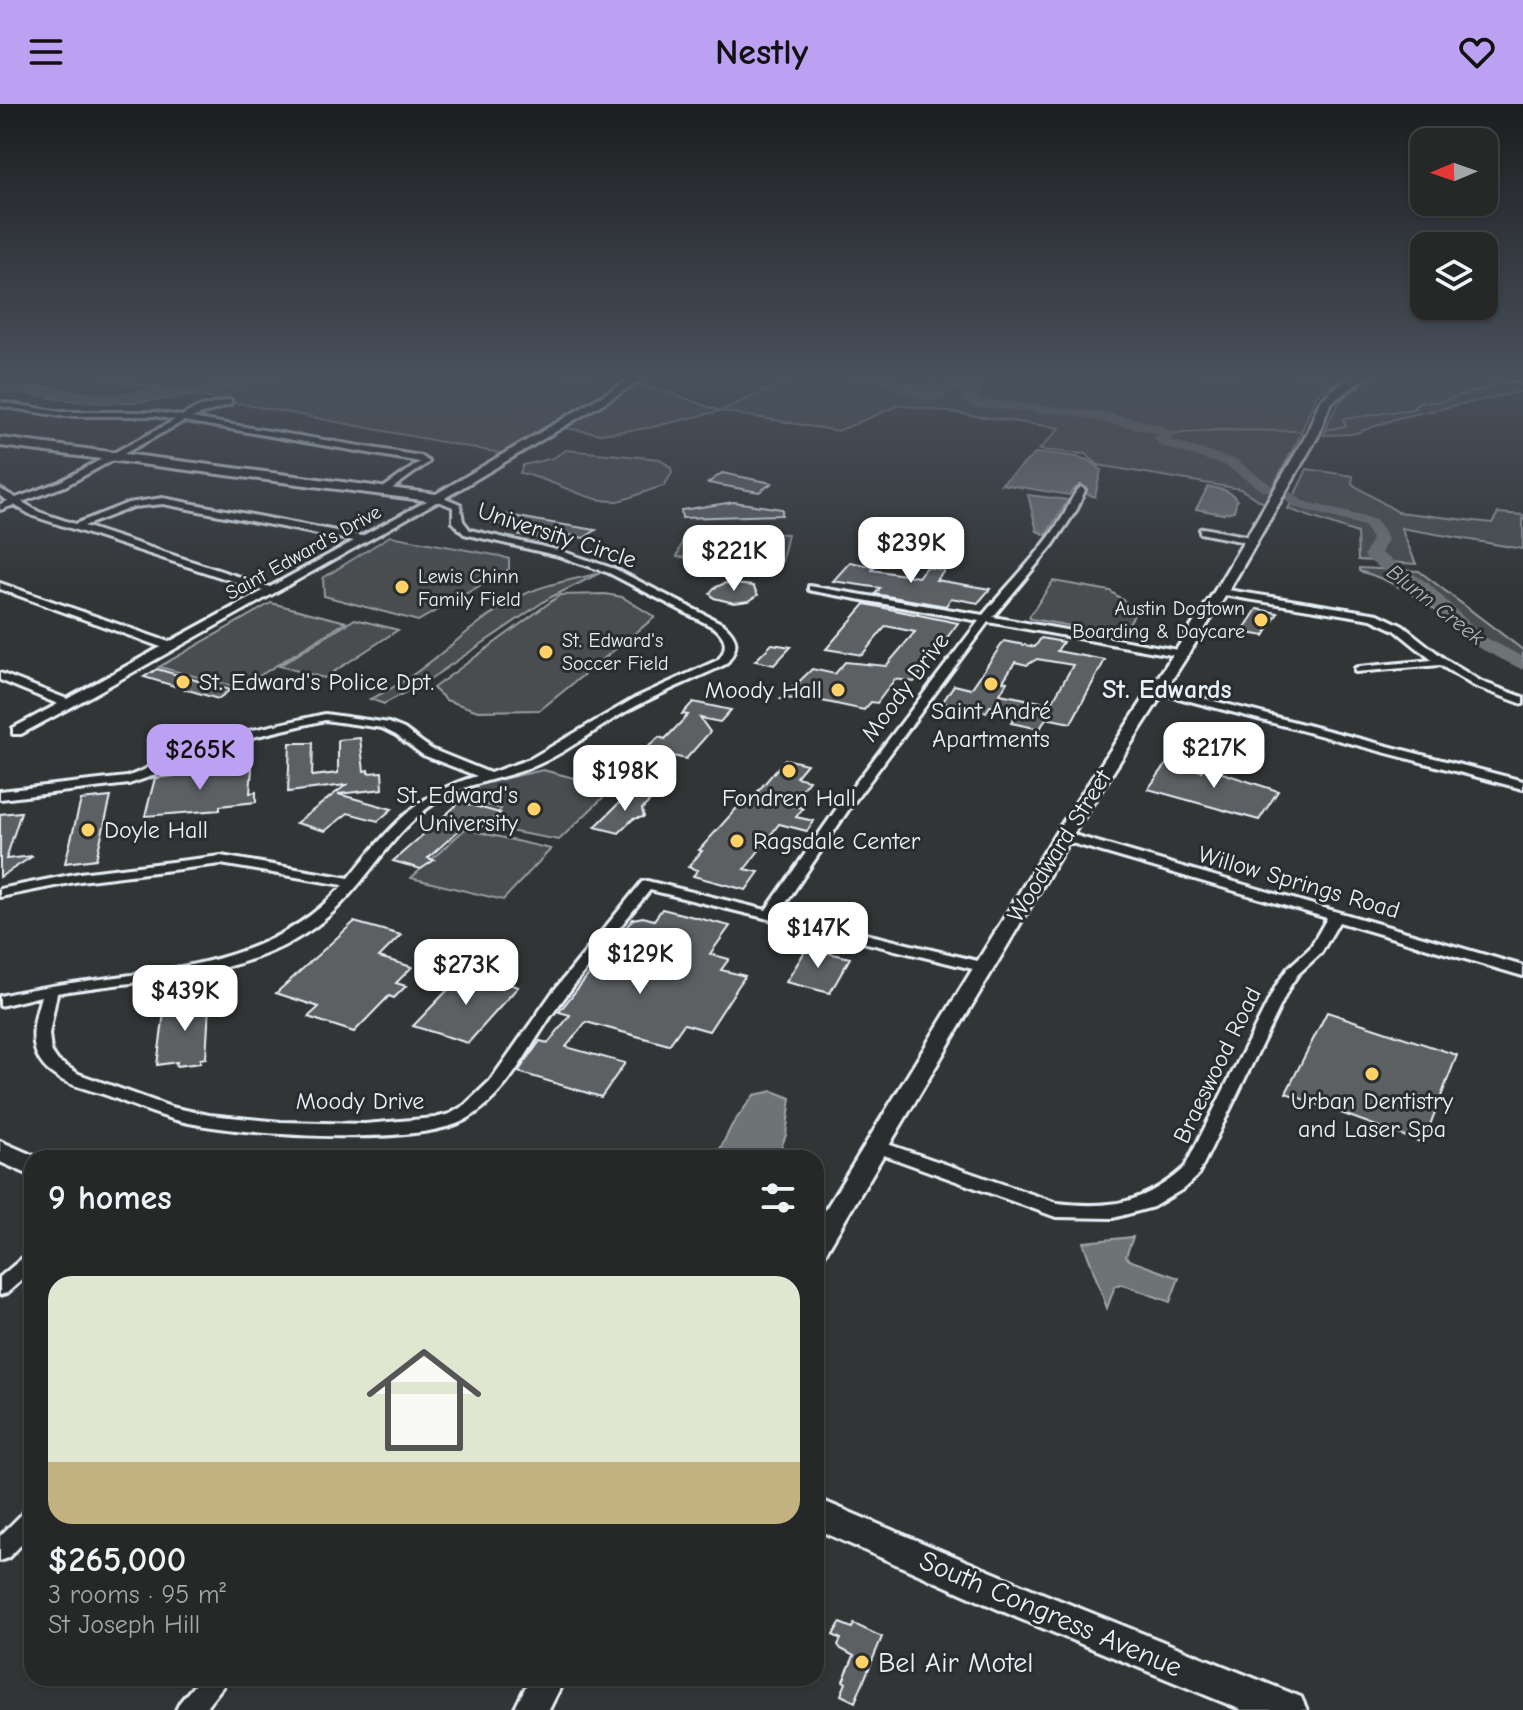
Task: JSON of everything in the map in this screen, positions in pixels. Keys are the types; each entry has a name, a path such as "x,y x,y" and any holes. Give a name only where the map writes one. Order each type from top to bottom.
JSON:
{"main road":[{"path":"0,1151 24,1162"},
{"name":"South Congress Avenue","path":"824,1516 1282,1709"}],"street":[{"path":"62,450 438,498"},
{"path":"0,507 48,491 129,450"},
{"path":"369,450 425,462 386,490"},
{"name":"Saint Edward's Drive","path":"17,731 438,498 519,450"},
{"name":"Woodward Street","path":"824,1234 1063,836 1221,592 1304,450"},
{"name":"Moody Drive","path":"51,989 41,1040 47,1059 63,1074 170,1112 224,1123 394,1130 429,1127 456,1118 497,1085 543,1015 647,885 770,915 835,819 985,620 1068,518 1081,490"},
{"path":"0,492 36,514 270,590"},
{"name":"University Circle","path":"0,1001 51,989 204,966 262,950 292,936 321,915 376,849 432,799 485,775 533,762 639,700 722,662 731,652 733,644 728,632 719,626 612,571 558,553 467,532 458,522 457,506 438,498"},
{"path":"74,527 131,505 163,501 361,539"},
{"path":"1203,531 1250,540"},
{"path":"0,586 169,646"},
{"path":"813,588 1183,654"},
{"path":"1221,592 1374,616 1399,628 1442,662 1478,684 1523,701"},
{"path":"1359,670 1442,662"},
{"path":"0,676 69,704"},
{"path":"1160,690 1523,785"},
{"path":"0,795 129,780 148,773 185,749 325,717 385,725 427,752 485,775"},
{"name":"Willow Springs Road","path":"1063,836 1523,971"},
{"path":"0,893 80,877 221,860 350,882"},
{"path":"770,915 985,967"},
{"name":"Braeswood Road","path":"876,1146 1056,1210 1085,1214 1122,1211 1145,1205 1173,1191 1192,1171 1283,986 1293,971 1316,950 1335,916"},
{"path":"0,1288 24,1267"},
{"path":"0,1551 24,1527"},
{"path":"188,1710 208,1686"},
{"path":"531,1710 544,1686"}],"shaded area":[{"path":"484,450 512,450 505,454"},
{"path":"566,450 660,459 671,468 672,473 664,486 616,501 593,498 520,473 523,465 553,458"},
{"path":"1039,450 1293,450 1264,503 1240,489 1098,465 1086,454"},
{"path":"1036,453 1071,456 1095,464 1101,470 1095,497 1087,494 1085,489 1075,488 1069,495 1001,484"},
{"path":"1307,469 1353,476 1352,484 1398,512 1492,523 1498,513 1523,515 1523,549 1401,528 1416,564 1358,560 1357,533 1288,509"},
{"path":"1208,487 1234,496 1237,500 1234,511 1222,514 1196,509"},
{"path":"1028,495 1068,500 1046,535 1037,531"},
{"path":"686,530 788,534 782,561 677,557"},
{"name":"Lewis Chinn Family Field","path":"390,536 500,556 509,559 509,569 418,621 324,596 323,578"},
{"path":"1359,568 1419,571 1523,650 1523,666 1480,643 1404,590 1359,571"},
{"path":"600,573 549,598 430,679 384,704 370,699 409,677 480,622 517,598 547,586"},
{"path":"1053,581 1110,591 1137,610 1122,635 1031,619 1029,617"},
{"name":"St. Edward's Soccer Field","path":"605,594 622,597 655,617 540,710 478,711 446,700 433,688 560,595"},
{"path":"271,603 346,622 240,688 159,667"},
{"path":"355,619 398,630 324,678 279,666"},
{"path":"543,770 613,788 559,840 487,827 501,809 463,799 446,799 479,784"},
{"path":"465,829 551,849 503,900 411,878"},
{"path":"773,1091 791,1098 786,1135 780,1150 717,1150 732,1125 754,1095"},
{"path":"1133,1237 1126,1256 1129,1260 1179,1278 1170,1302 1121,1284 1115,1286 1107,1308 1083,1242"}],"building":[{"path":"722,473 772,483 759,492 708,483"},
{"path":"734,502 782,509 782,515 682,518 681,510"},
{"path":"503,514 596,530 584,538 548,531 534,538 516,534 524,529 490,522"},
{"path":"850,562 874,567 872,570 918,577 926,567 945,570 936,580 990,589 978,603 951,598 946,606 875,594 880,588 833,581"},
{"path":"725,583 753,586 758,595 749,601 734,603 714,598 710,593"},
{"path":"865,604 958,623 914,682 895,679 877,703 871,702 864,710 808,698 781,699 812,669 835,674 845,662 886,666 915,632 886,626 862,655 826,649"},
{"name":"Austin Dogtown Boarding & Daycare","path":"1257,609 1278,613 1264,636 1242,632"},
{"name":"Saint André Apartments","path":"1041,638 1063,642 1057,651 1105,660 1071,723 1046,718 1040,729 1011,723 1018,711 990,706 986,712 942,703 954,685 971,689 1004,641 1035,647","holes":["1037,659 1073,665 1051,704 1000,694 1007,682 1003,681 1015,662 1027,665"]},
{"path":"772,644 791,647 774,665 755,661"},
{"path":"157,669 230,690 218,699 144,677"},
{"path":"693,702 731,710 720,722 700,718 710,732 686,759 645,750 659,737 665,739 688,715 682,714"},
{"path":"360,738 364,771 382,772 383,789 338,794 392,809 378,821 348,813 325,831 296,823 346,785 288,792 290,743 313,743 312,776 338,773 338,740"},
{"name":"Ragsdale Center","path":"785,759 807,764 796,777 809,780 789,805 803,808 796,817 814,821 807,831 779,824 745,869 759,872 746,890 693,876 698,870 688,867 702,851 699,850 744,800 750,801"},
{"path":"1168,762 1202,771 1204,767 1278,791 1259,820 1148,789"},
{"path":"252,768 250,793 256,792 256,802 220,806 220,810 145,816 155,778"},
{"path":"630,792 654,797 642,809 644,817 633,819 619,833 595,827"},
{"name":"Doyle Hall","path":"111,797 96,859 65,863 81,800"},
{"path":"460,802 500,813 484,827 467,823 428,858 434,860 421,869 393,861"},
{"path":"21,812 6,859 33,856 0,877 0,814"},
{"path":"662,909 730,926 710,954 729,959 721,970 745,976 709,1031 684,1024 669,1045 586,1022 566,1047 625,1063 601,1097 518,1072 540,1041 548,1043 570,1015 559,1012 633,919 643,917 654,920"},
{"path":"354,922 401,935 379,957 412,967 396,983 406,986 394,998 389,996 354,1032 308,1017 319,1007 276,993"},
{"path":"807,948 850,958 830,993 786,982"},
{"path":"467,970 518,987 468,1043 413,1026"},
{"path":"205,995 203,1007 209,1007 206,1058 200,1059 200,1063 157,1065 164,1013 176,1011 177,999"},
{"name":"Urban Dentistry and Laser Spa","path":"1327,1012 1457,1055 1423,1143 1286,1093"},
{"name":"Bel Air Motel","path":"840,1623 852,1628 854,1624 882,1637 855,1702 841,1695 846,1683 843,1681 854,1656 841,1649 838,1645 841,1639 833,1635"}],"waterway":[{"name":"Blunn Creek","path":"1188,450 1232,463 1267,488"},
{"name":"Blunn Creek","path":"1291,497 1298,504 1370,523 1380,539 1372,555 1422,587 1477,640 1523,664"}],"place":[{"name":"Lewis Chinn Family Field","path":"402,587"},
{"name":"Austin Dogtown Boarding & Daycare","path":"1261,620"},
{"name":"St. Edward's Soccer Field","path":"546,652"},
{"name":"St. Edward's Police Dpt.","path":"183,682"},
{"name":"Saint André Apartments","path":"991,684"},
{"name":"Moody Hall","path":"838,690"},
{"name":"Fondren Hall","path":"789,771"},
{"name":"St. Edward's University","path":"534,809"},
{"name":"Doyle Hall","path":"88,830"},
{"name":"Ragsdale Center","path":"737,841"},
{"name":"Urban Dentistry and Laser Spa","path":"1372,1074"},
{"name":"Bel Air Motel","path":"862,1662"}],"district":[{"name":"St. Edwards","path":"1167,689"}]}
